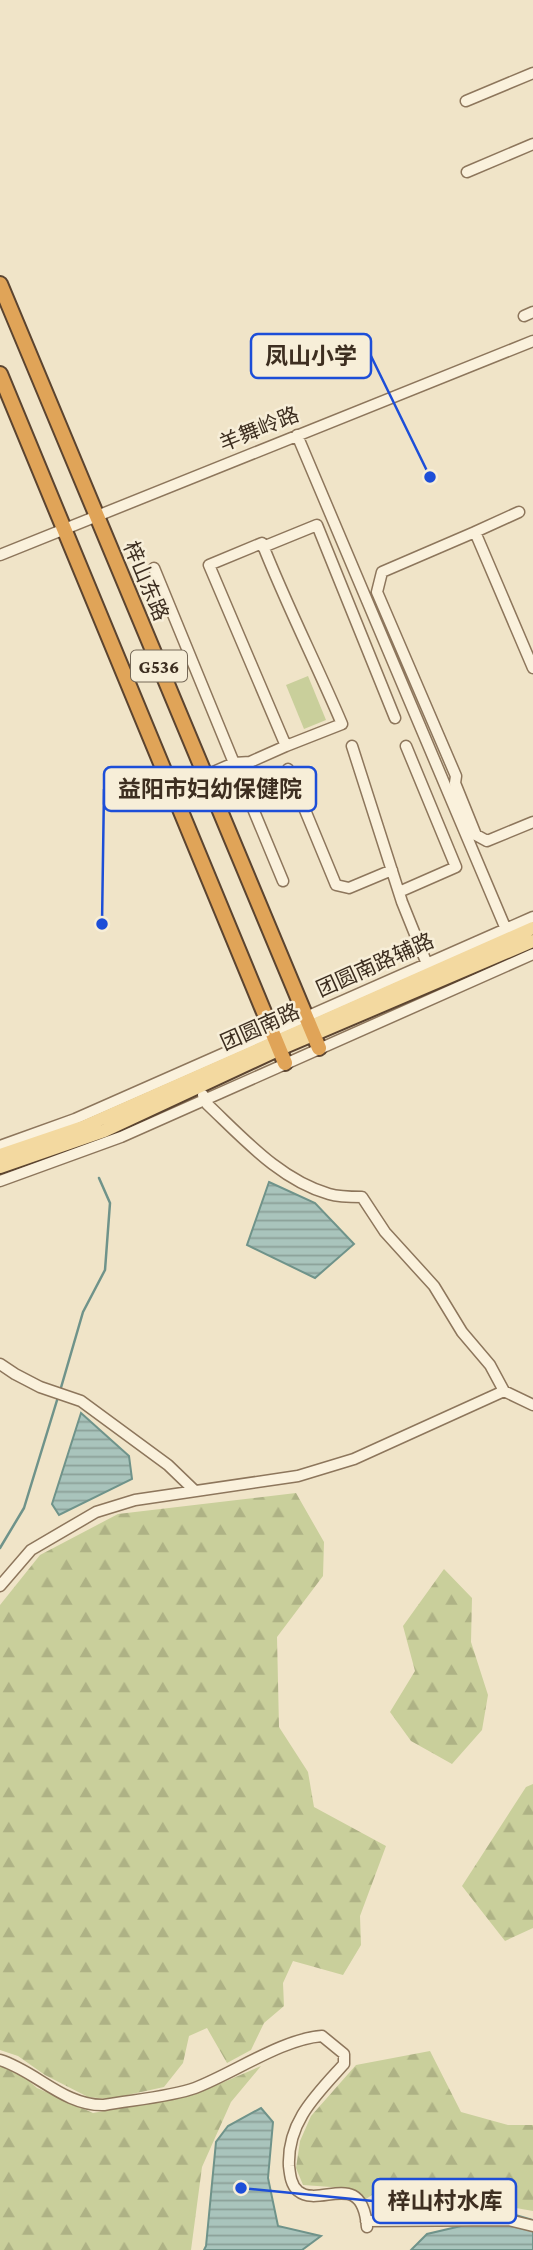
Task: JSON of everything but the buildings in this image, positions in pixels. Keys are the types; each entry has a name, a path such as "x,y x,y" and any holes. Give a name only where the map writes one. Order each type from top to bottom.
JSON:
{"highway":[{"name":"梓山东路","path":"0,284 312,1031"},
{"name":"G536","path":"0,374 278,1046"}],"main road":[{"name":"团圆南路","path":"312,1031 429,968 508,933 533,928"},
{"name":"团圆南路","path":"2,1162 102,1118 533,941"},
{"name":"团圆南路","path":"2,1162 104,1131 202,1093 278,1046"},
{"path":"75,1119 102,1118"}],"street":[{"path":"466,101 533,73"},
{"path":"467,172 533,145"},
{"name":"羊舞岭路","path":"0,555 533,341"},
{"path":"297,435 508,933 533,917"},
{"path":"519,512 382,572 377,592 456,776 454,783 476,835 487,841 533,822"},
{"path":"263,547 317,525 395,718"},
{"path":"475,532 533,668"},
{"path":"173,790 234,763 250,762 342,724 262,543 209,565 286,747"},
{"path":"154,568 283,881"},
{"path":"352,746 399,892 429,968"},
{"path":"399,892 456,867 406,746"},
{"path":"288,769 336,885 349,888 392,870"},
{"path":"2,1162 75,1119 278,1046 312,1031 533,954"},
{"path":"202,1093 207,1104 256,1150 293,1179 330,1195 362,1197 385,1232 433,1286 462,1332 490,1365 504,1391 533,1405"},
{"path":"0,1364 15,1374 81,1401 168,1465 195,1491"},
{"path":"0,1586 31,1550 96,1512 135,1500 298,1476 354,1459 504,1391"},
{"path":"0,2060 17,2065 42,2083 89,2106 103,2105 193,2089 284,2047 310,2037 322,2036 344,2054 344,2064 309,2102 296,2124 289,2146 290,2179 298,2191 307,2195 348,2194 359,2200 365,2208 367,2224 509,2220 533,2226"}],"green space":[{"path":"308,676 326,720 304,729 286,685"},
{"path":"296,1493 324,1542 323,1576 277,1637 279,1727 308,1772 314,1807 386,1846 360,1916 361,1945 343,1975 293,1961 283,1983 284,2006 264,2023 251,2050 227,2063 207,2028 189,2036 183,2063 164,2087 109,2099 88,2097 45,2075 18,2056 0,2050 0,1605 40,1555 118,1514"},
{"path":"444,1569 472,1598 471,1642 488,1695 482,1730 452,1764 411,1741 390,1712 415,1671 403,1626"},
{"path":"533,1784 533,1928 505,1941 462,1886 526,1787"},
{"path":"430,2051 461,2112 508,2125 533,2125 533,2211 516,2208 415,2209 390,2183 366,2199 345,2188 303,2185 296,2168 300,2141 311,2116 356,2065"},
{"path":"0,2065 15,2069 37,2088 93,2113 196,2094 261,2066 231,2102 202,2167 191,2250 0,2250"}],"water":[{"path":"269,1182 315,1203 354,1244 315,1278 247,1245"},
{"path":"81,1413 129,1456 132,1479 59,1515 52,1504"},
{"path":"261,2108 273,2122 268,2178 278,2226 321,2236 302,2250 204,2250 216,2142 228,2126"},
{"path":"512,2214 533,2220 533,2250 411,2250 427,2234"}],"waterway":[{"path":"60,1391 83,1312 105,1270 110,1203 99,1178"},
{"path":"0,1548 24,1508 58,1397"}],"place":[{"name":"凤山小学","path":"430,477"},
{"name":"益阳市妇幼保健院","path":"102,924"},
{"name":"梓山村水库","path":"241,2188"}]}
